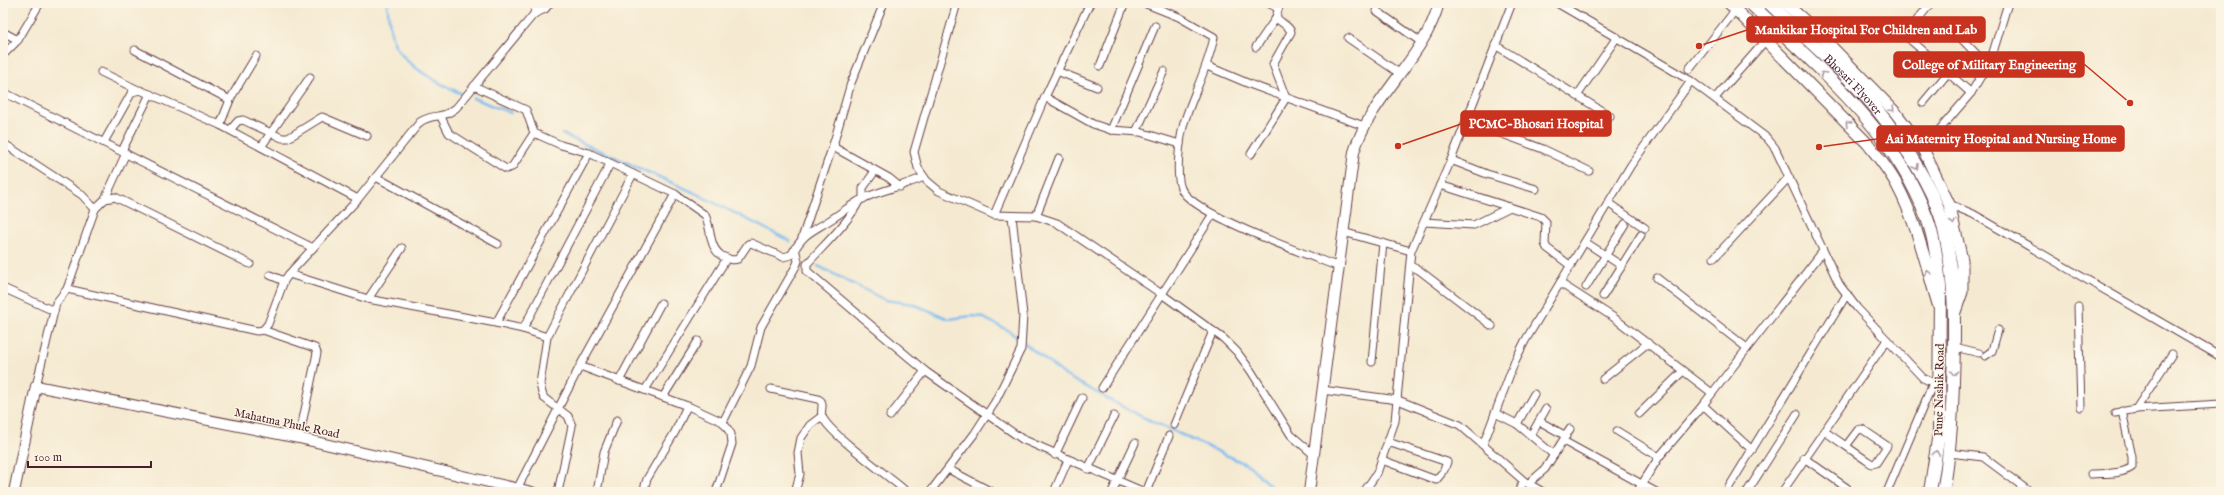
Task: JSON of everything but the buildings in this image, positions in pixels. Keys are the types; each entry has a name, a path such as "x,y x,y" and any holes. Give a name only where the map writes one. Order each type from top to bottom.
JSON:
{"highway":[{"name":"Bhosari Flyover","path":"1750,3 1846,96 1876,129 1916,193 1928,219 1938,264 1940,287"},
{"name":"Bhosari Flyover","path":"1769,3 1856,87 1886,121 1907,152 1927,187 1940,215 1951,262 1952,292"},
{"name":"Pune Nashik Road","path":"1930,492 1938,433 1937,384 1940,287"},
{"name":"Pune Nashik Road","path":"1943,492 1949,453 1954,347 1952,292"}],"main road":[{"path":"1784,3 1814,29 1895,112 1923,149 1949,204 1962,260 1962,292 1954,315"},
{"path":"1735,5 1766,40 1868,144 1885,166 1898,187 1913,220 1940,310"}],"street":[{"path":"3,55 18,40 40,3"},
{"path":"534,14 536,3"},
{"path":"263,330 268,324 284,281 289,274 358,199 420,122 426,118 441,117 456,108 534,14 545,9 550,3"},
{"path":"802,238 834,142 851,83 884,3"},
{"path":"957,3 914,152 918,168 924,177 939,192 994,214 1036,216 1057,223 1163,295 1213,331 1232,348 1244,361 1291,436 1313,454"},
{"path":"994,214 1045,97 1090,3"},
{"path":"1100,66 1125,3"},
{"path":"1144,3 1179,17 1214,37 1207,66 1184,124 1180,144 1179,166 1182,191 1190,200 1213,214 1338,267"},
{"path":"1256,47 1276,18 1279,6 1268,3"},
{"path":"1309,492 1354,152 1364,126 1430,28 1439,3"},
{"path":"1364,492 1377,473 1395,422 1412,251 1451,160 1512,3"},
{"path":"1557,3 1618,37 1691,81 1767,138 1775,148 1839,284 1857,308 1924,378 1937,384 1887,492"},
{"path":"1931,3 1905,35 1971,93"},
{"path":"1923,149 1971,93 1987,65 2008,3"},
{"path":"1689,70 1735,5"},
{"path":"1377,11 1421,42"},
{"path":"1276,18 1290,28 1291,32 1273,64 1286,98"},
{"path":"1111,130 1155,26"},
{"path":"1952,28 1987,65"},
{"path":"3,32 18,40"},
{"path":"1577,96 1618,37"},
{"path":"1348,38 1399,73"},
{"path":"1714,98 1766,40"},
{"path":"1495,45 1610,116"},
{"path":"135,50 229,101"},
{"path":"220,125 229,101 256,56"},
{"path":"1207,66 1286,98 1364,126"},
{"path":"1136,132 1164,70"},
{"path":"1057,71 1097,87"},
{"path":"101,72 136,89 220,125 358,199"},
{"path":"1923,103 1948,73"},
{"path":"261,147 310,77"},
{"path":"1483,445 1518,354 1631,165 1691,81"},
{"path":"474,86 526,110 534,133 561,145 589,153 675,194 705,215 713,247 718,253 727,258 738,259 748,244 751,243 783,257 791,254 802,238 811,230 826,223 861,200 924,177"},
{"path":"104,142 132,92 136,89"},
{"path":"3,92 313,248"},
{"path":"14,492 36,386 56,303 67,289 95,209 105,199 150,94"},
{"path":"1045,97 1093,124 1111,130 1136,132 1180,144"},
{"path":"1251,154 1286,98"},
{"path":"230,130 238,121 243,120 282,138 288,138 322,117 367,136"},
{"path":"441,117 449,133 506,169 512,167 534,133"},
{"path":"1466,121 1544,149 1589,171"},
{"path":"834,142 835,148 889,178 900,187"},
{"path":"3,143 82,195 95,209"},
{"path":"496,323 589,153"},
{"path":"1036,216 1059,158"},
{"path":"1451,160 1487,174 1536,189"},
{"path":"523,329 610,164"},
{"path":"875,171 863,188 861,200 848,220 838,228 807,264 807,271 925,371 1022,439 1055,455 1145,492 1169,436"},
{"path":"558,492 572,426 568,416 544,398 540,384 547,337 633,174"},
{"path":"376,177 498,244"},
{"path":"1714,258 1789,177"},
{"path":"1440,185 1541,217 1546,222 1545,244 1547,248 1571,266"},
{"path":"517,489 580,366 675,194"},
{"path":"105,199 115,197 250,264"},
{"path":"1608,203 1645,228"},
{"path":"1949,204 1973,214 2221,357"},
{"path":"1424,222 1474,225 1510,207"},
{"path":"1102,388 1163,295 1213,214"},
{"path":"930,492 987,415 1021,348 1023,315 1012,216"},
{"path":"1586,287 1624,224"},
{"path":"1343,232 1412,251"},
{"path":"1603,296 1641,235"},
{"path":"1585,242 1622,266"},
{"path":"1372,362 1383,243"},
{"path":"368,300 402,248"},
{"path":"723,422 751,366 761,327 796,266 798,261 795,248"},
{"path":"1637,492 1659,457 1703,405 1823,251"},
{"path":"645,390 727,258"},
{"path":"1410,266 1419,270 1492,326"},
{"path":"289,274 368,300 496,323 523,329 547,337"},
{"path":"270,275 284,281"},
{"path":"1657,278 1747,348"},
{"path":"1560,283 1613,316 1712,393"},
{"path":"3,288 54,311"},
{"path":"67,289 257,331 263,330 315,348 317,353 299,438"},
{"path":"1726,492 1847,294"},
{"path":"619,381 661,303"},
{"path":"2078,307 2081,407"},
{"path":"1954,347 1982,354 1992,351 1998,330"},
{"path":"1174,425 1213,331"},
{"path":"1782,492 1804,458 1887,340"},
{"path":"663,397 698,341"},
{"path":"1603,379 1648,343"},
{"path":"2136,409 2172,354"},
{"path":"580,366 687,406 723,422 731,434 732,444 716,492"},
{"path":"890,416 925,371"},
{"path":"1639,414 1683,371"},
{"name":"Mahatma Phule Road","path":"36,386 299,438 532,492"},
{"path":"771,389 818,398 823,403 822,416 846,442 907,492"},
{"path":"1322,390 1398,400 1460,425 1526,483 1542,492"},
{"path":"1517,424 1534,394"},
{"path":"1055,455 1082,398"},
{"path":"2091,474 2120,472 2132,467 2132,457 2118,412 2136,409 2221,404"},
{"path":"1703,405 1752,450"},
{"path":"643,492 647,479 675,432 687,406"},
{"path":"1531,435 1546,409"},
{"path":"1495,414 1517,424 1554,455"},
{"path":"1748,492 1797,414"},
{"path":"795,492 800,474 798,453 801,438 810,425 822,416"},
{"path":"1088,469 1114,416"},
{"path":"597,492 604,452 617,420"},
{"path":"1539,421 1566,440 1656,492"},
{"path":"1518,492 1526,483 1545,468 1566,440 1570,429"},
{"path":"1824,431 1872,464 1876,463 1887,446 1862,429 1858,430 1846,446"},
{"path":"1617,431 1659,457"},
{"path":"1382,460 1436,480 1447,462 1388,442"},
{"path":"1112,492 1135,443"},
{"path":"1949,453 1983,457 2030,492"},
{"path":"1804,458 1847,488"},
{"path":"1054,492 1068,460"},
{"path":"948,469 992,492"}],"waterway":[{"path":"387,3 390,27 397,49 421,72 460,93"},
{"path":"473,98 511,113"},
{"path":"562,134 693,192 790,241"},
{"path":"818,266 885,300 913,304 949,319 972,316 982,317 1009,331 1066,376 1136,414 1250,466 1276,492"}],"place":[{"name":"Mankikar Hospital For Children and Lab","path":"1699,46"},
{"name":"College of Military Engineering","path":"2130,103"},
{"name":"PCMC-Bhosari Hospital","path":"1398,146"},
{"name":"Aai Maternity Hospital and Nursing Home","path":"1819,147"}]}
